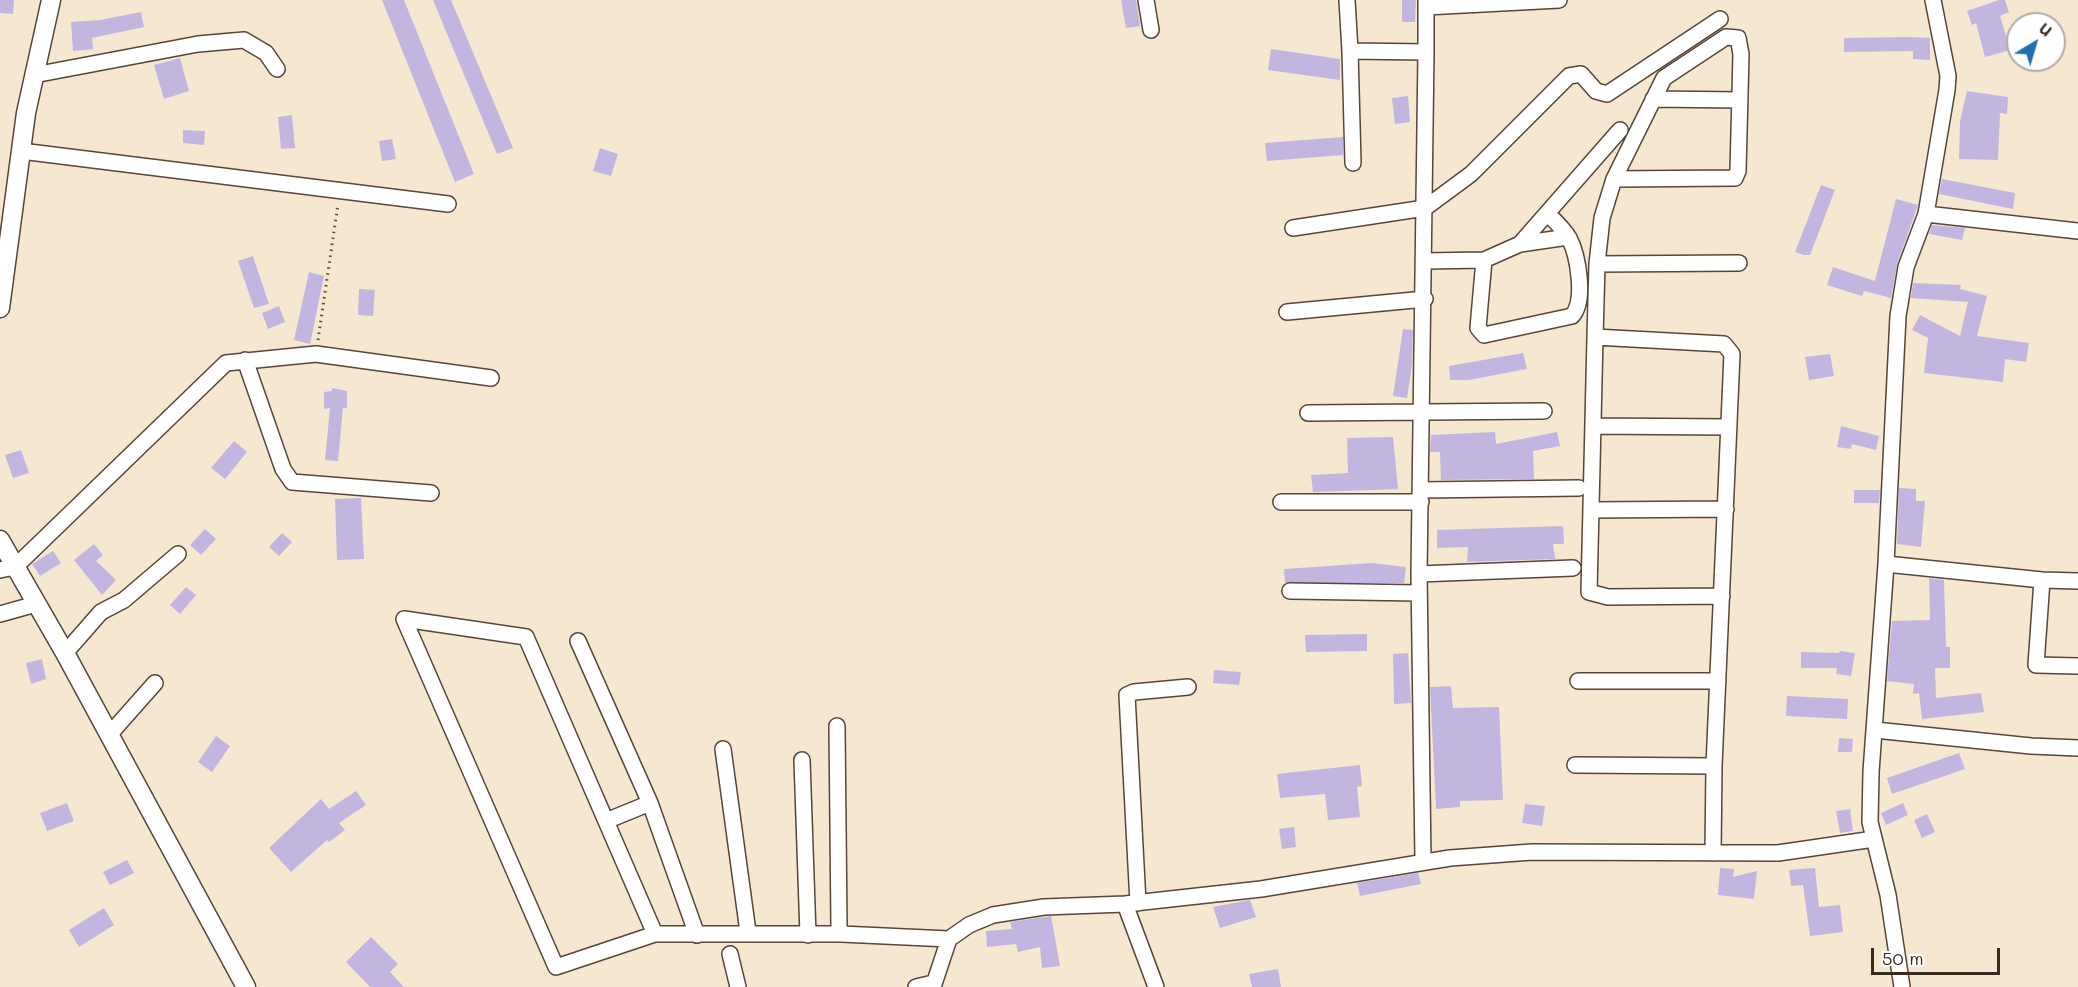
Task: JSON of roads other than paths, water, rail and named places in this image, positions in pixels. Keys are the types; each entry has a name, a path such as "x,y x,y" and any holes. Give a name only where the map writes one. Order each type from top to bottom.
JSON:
{"street":[{"path":"0,308 21,151 34,75 51,0"},
{"path":"1146,0 1151,30"},
{"path":"1347,0 1353,164"},
{"path":"1423,860 1419,574 1425,299 1426,3 1559,0"},
{"path":"1902,987 1888,895 1870,822 1898,316 1906,267 1926,214 1948,76 1933,0"},
{"path":"1293,228 1425,208 1471,174 1569,76 1581,74 1596,91 1607,94 1720,19"},
{"path":"1614,179 1735,178 1738,171 1740,100 1741,44 1738,38 1726,37 1664,78 1614,179 1602,218 1597,264 1589,591 1608,597 1722,596"},
{"path":"34,75 198,44 244,40 266,53 277,69"},
{"path":"1350,51 1426,52"},
{"path":"1653,99 1740,100"},
{"path":"1520,243 1620,130"},
{"path":"21,151 448,204"},
{"path":"1484,260 1478,328 1484,335 1490,336 1572,316 1578,308 1579,267 1569,237 1547,213"},
{"path":"1926,214 2078,231"},
{"path":"1425,261 1484,260 1520,243 1569,237"},
{"path":"1597,264 1739,263"},
{"path":"1287,312 1425,299"},
{"path":"1595,337 1724,345 1732,354 1714,766 1713,853"},
{"path":"7,568 226,363 316,354 491,378"},
{"path":"245,360 283,469 292,482 431,493"},
{"path":"1308,413 1544,411"},
{"path":"1593,426 1729,427"},
{"path":"1281,502 1579,488"},
{"path":"1591,510 1726,509"},
{"path":"0,540 7,568 36,604 65,653 246,987"},
{"path":"65,653 101,612 124,600 178,554"},
{"path":"1886,564 2042,580 2078,580"},
{"path":"1419,574 1572,568"},
{"path":"2042,580 2036,665 2078,666"},
{"path":"1290,591 1419,592"},
{"path":"0,614 36,604"},
{"path":"655,934 526,637 404,619 556,966 655,934 697,935 748,932 949,939"},
{"path":"578,640 650,803 697,935"},
{"path":"1578,681 1718,681"},
{"path":"109,735 155,683"},
{"path":"1156,987 1132,904 1127,695 1134,692 1188,687"},
{"path":"837,726 839,927 841,934"},
{"path":"1875,730 2031,746 2078,748"},
{"path":"723,749 748,932"},
{"path":"802,760 808,935"},
{"path":"1575,765 1714,766"},
{"path":"606,821 650,803"},
{"path":"916,987 933,985 949,939 969,925 993,915 1044,907 1132,904 1262,889 1423,860 1532,852 1778,853 1874,839"},
{"path":"730,954 738,987"}]}
